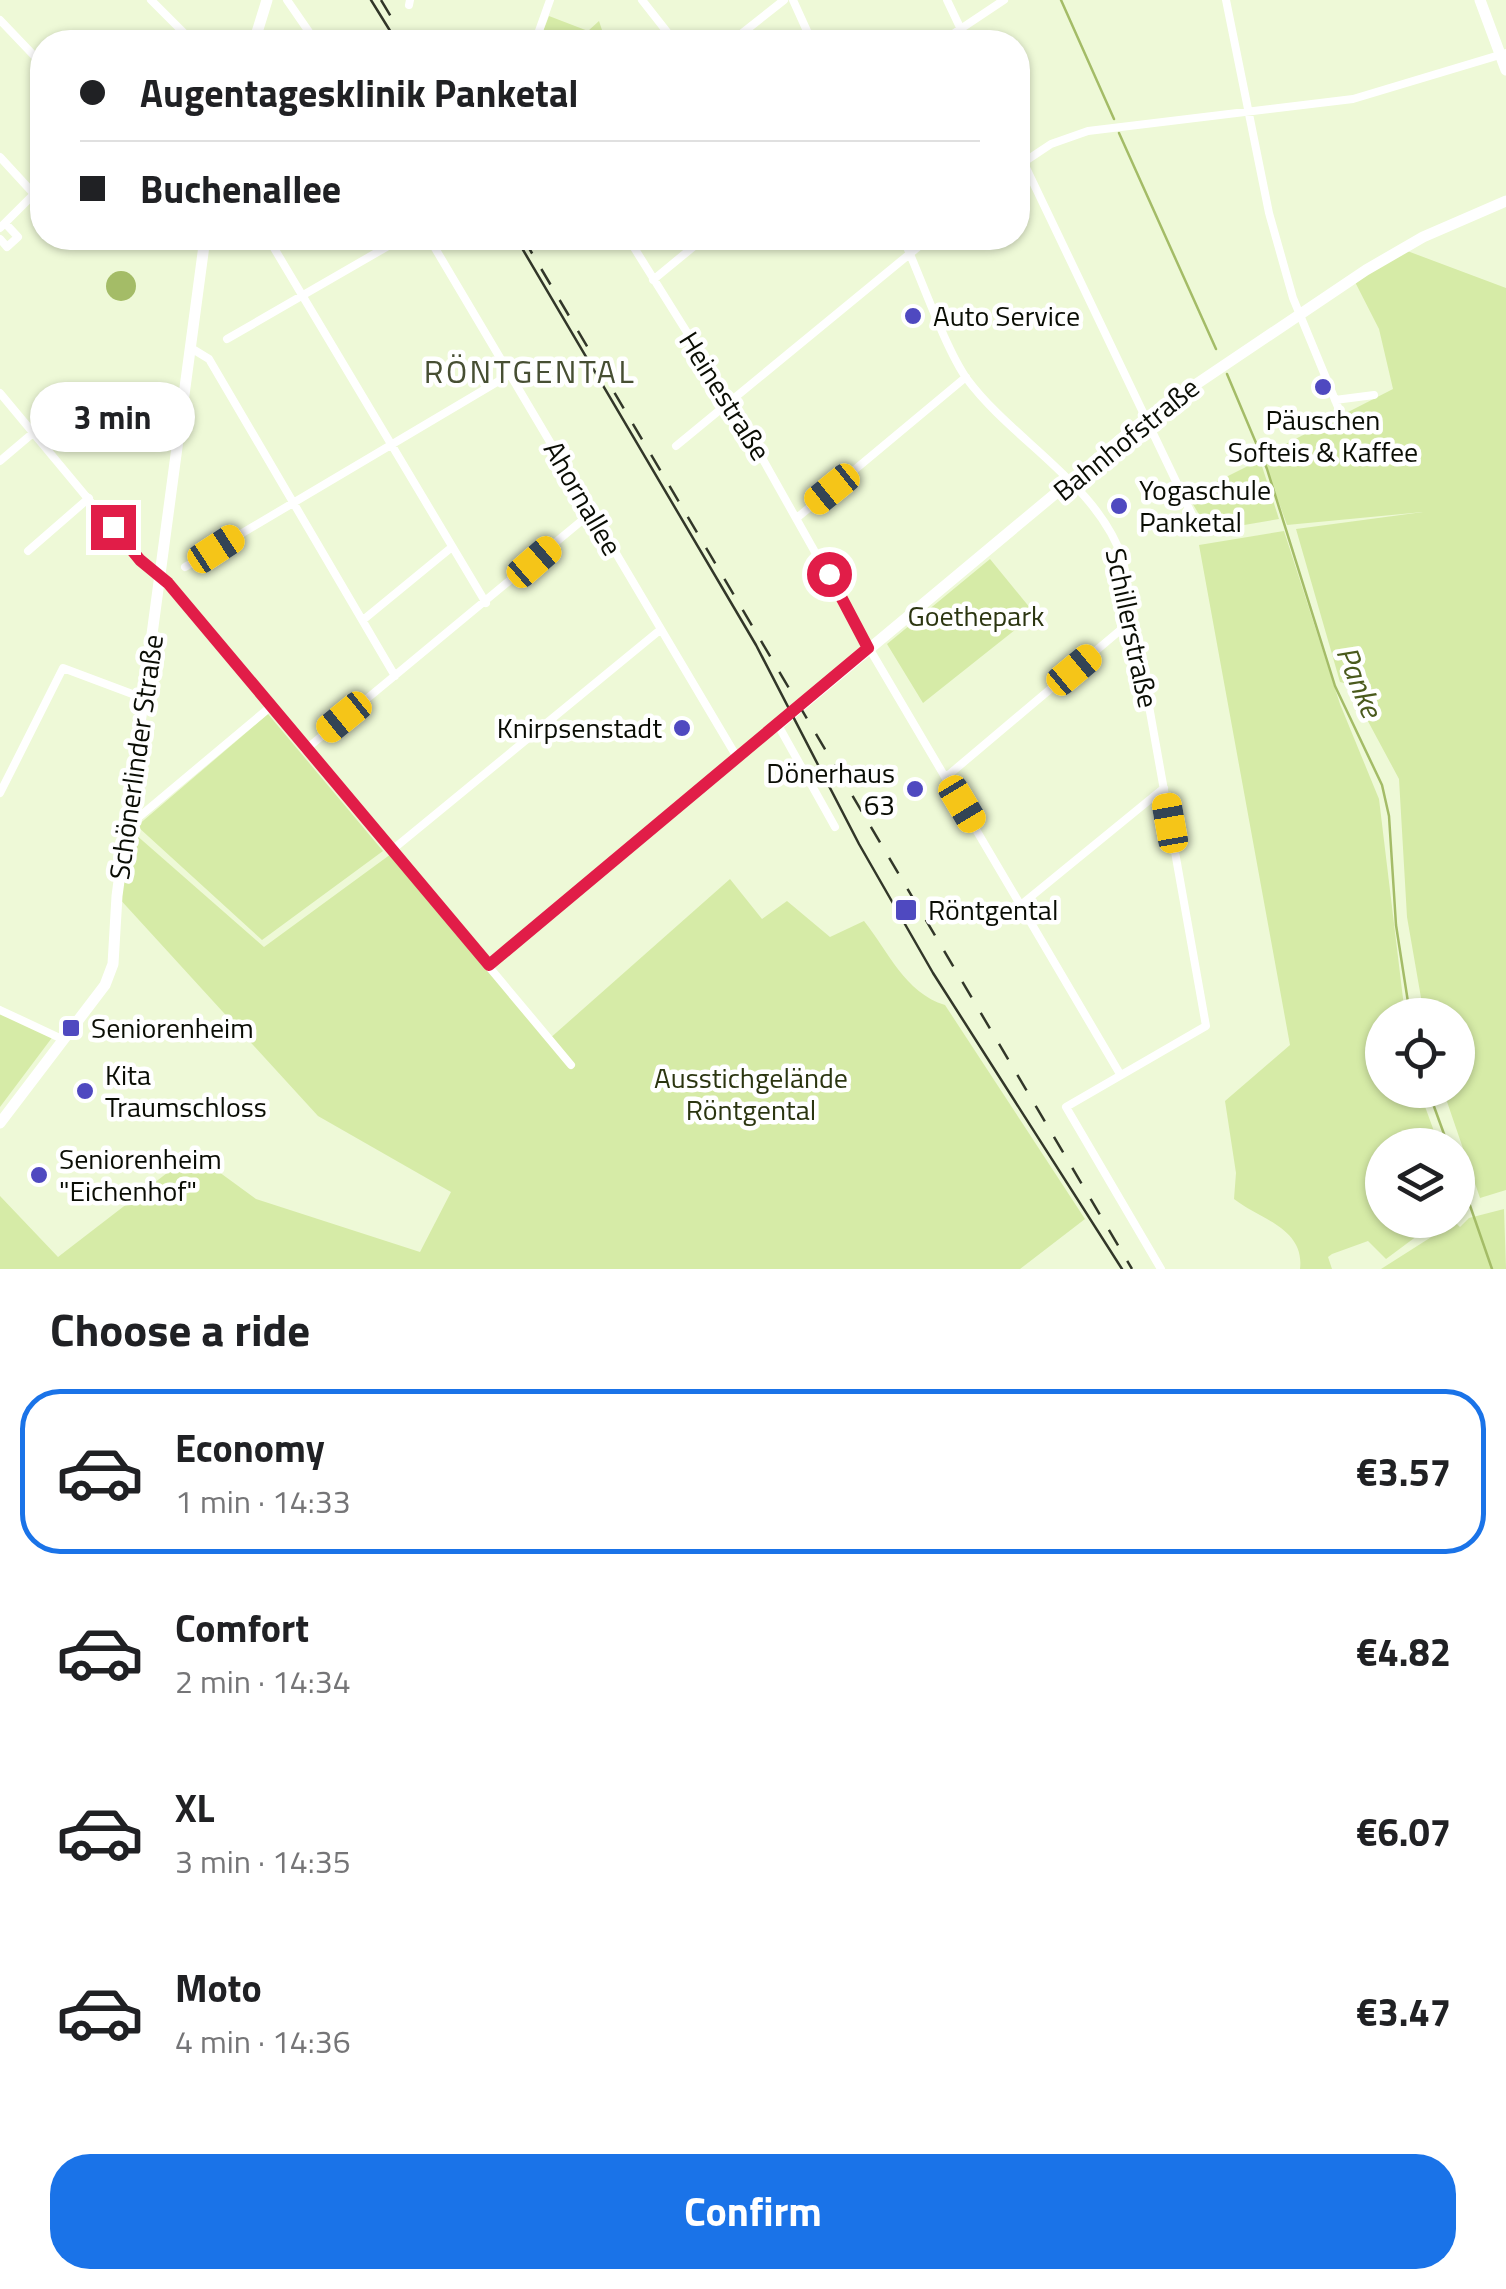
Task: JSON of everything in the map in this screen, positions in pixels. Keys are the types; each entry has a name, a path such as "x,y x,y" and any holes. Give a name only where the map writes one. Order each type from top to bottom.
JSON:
{"street":[{"path":"152,0 181,30"},
{"path":"258,30 267,0"},
{"path":"287,0 308,30"},
{"path":"539,30 550,0"},
{"path":"642,0 666,30"},
{"path":"746,30 784,0"},
{"path":"793,0 807,30"},
{"path":"947,0 962,30"},
{"path":"955,30 1004,0"},
{"path":"1226,0 1269,214 1298,311 1336,404 1374,395"},
{"path":"1480,0 1506,70"},
{"path":"0,20 30,51"},
{"path":"1030,158 1051,144 1088,130 1369,96 1503,55"},
{"path":"0,157 30,190"},
{"path":"1030,184 1194,519"},
{"path":"0,240 7,247 18,237 3,226 30,198"},
{"name":"Bahnhofstraße","path":"778,725 1146,418 1298,311 1423,238 1506,200"},
{"name":"Schönerlinder Straße","path":"0,1123 104,985 113,964 143,698 203,250"},
{"path":"276,250 486,603"},
{"path":"228,339 382,250"},
{"name":"Ahornallee","path":"436,250 738,758"},
{"name":"Heinestraße","path":"635,250 730,401 868,648 1120,1074"},
{"path":"653,280 689,250"},
{"name":"Schillerstraße","path":"909,250 966,378 1070,483 1118,546 1206,1026 1120,1074"},
{"path":"676,446 914,250"},
{"path":"190,348 209,359 395,676"},
{"path":"186,566 509,375"},
{"path":"798,517 966,378"},
{"path":"0,393 160,580 168,583 571,1065"},
{"path":"0,461 33,433"},
{"path":"28,552 89,498"},
{"path":"305,750 591,513"},
{"path":"363,620 452,547"},
{"path":"946,777 1124,627 1134,625"},
{"path":"392,850 660,630"},
{"path":"0,793 63,668 143,698"},
{"path":"127,827 270,708"},
{"path":"489,965 778,725 835,827"},
{"path":"1022,904 1164,788"},
{"path":"0,1010 62,1039"},
{"path":"1120,1074 1066,1107 1161,1269"}],"green space":[{"path":"549,16 585,30 544,30"},
{"path":"1402,249 1506,288 1506,1190 1480,1198 1475,1183 1475,1128 1456,1128 1449,1108 1475,1108 1475,998 1421,998 1407,917 1399,779 1348,684 1340,682 1296,529 1423,512 1287,525 1262,456 1393,389 1379,329 1354,280"},
{"path":"1260,460 1279,519 1209,531 1188,496"},
{"path":"1284,531 1340,704 1379,799 1403,998 1365,998 1365,1108 1426,1108 1433,1128 1365,1128 1365,1238 1414,1238 1386,1259 1368,1241 1328,1257 1332,1269 1300,1269 1300,1255 1288,1234 1234,1199 1236,1173 1225,1101 1290,1045 1199,545"},
{"name":"Goethepark","path":"990,559 1035,614 923,703 887,644"},
{"path":"268,714 383,851 262,940 137,826"},
{"name":"Ausstichgelände Röntgental","path":"127,827 264,947 391,854 548,1040 730,879 762,919 787,901 830,937 864,921 908,981 945,1005 1085,1219 1020,1269 0,1269 0,1196 58,1257 193,1153 256,1199 420,1252 451,1192 318,1116 117,896"},
{"path":"0,1010 54,1035 0,1107"},
{"path":"1504,1209 1506,1269 1381,1269 1430,1238 1475,1238 1475,1216"}],"shaded area":[{"path":"121,271 132,275 136,286 132,297 121,301 110,297 106,286 110,275"}],"waterway":[{"name":"Panke","path":"1061,0 1114,119"},
{"name":"Panke","path":"1119,133 1216,349"},
{"name":"Panke","path":"1227,374 1267,469 1335,686 1382,785 1389,816 1396,925 1407,998"},
{"name":"Panke","path":"1435,1108 1442,1128"},
{"name":"Panke","path":"1475,1220 1492,1269"}],"tram line":[{"path":"371,0 390,30"},
{"path":"523,250 756,645 859,844 933,973 1122,1269"}],"railway":[{"path":"381,0 399,30"},
{"path":"530,250 1132,1269"}],"place":[{"name":"Auto Service","path":"913,316"},
{"name":"Päuschen Softeis & Kaffee","path":"1323,387"},
{"name":"Yogaschule Panketal","path":"1119,506"},
{"name":"Knirpsenstadt","path":"682,728"},
{"name":"Dönerhaus 63","path":"915,789"},
{"name":"Röntgental","path":"906,910"},
{"name":"Seniorenheim","path":"71,1028"},
{"name":"Kita Traumschloss","path":"85,1091"},
{"name":"Seniorenheim \"Eichenhof\"","path":"39,1175"}],"district":[{"name":"RÖNTGENTAL","path":"530,372"}],"route":[{"path":"113,527 140,560 168,583 489,965 868,648 829,574"}]}
